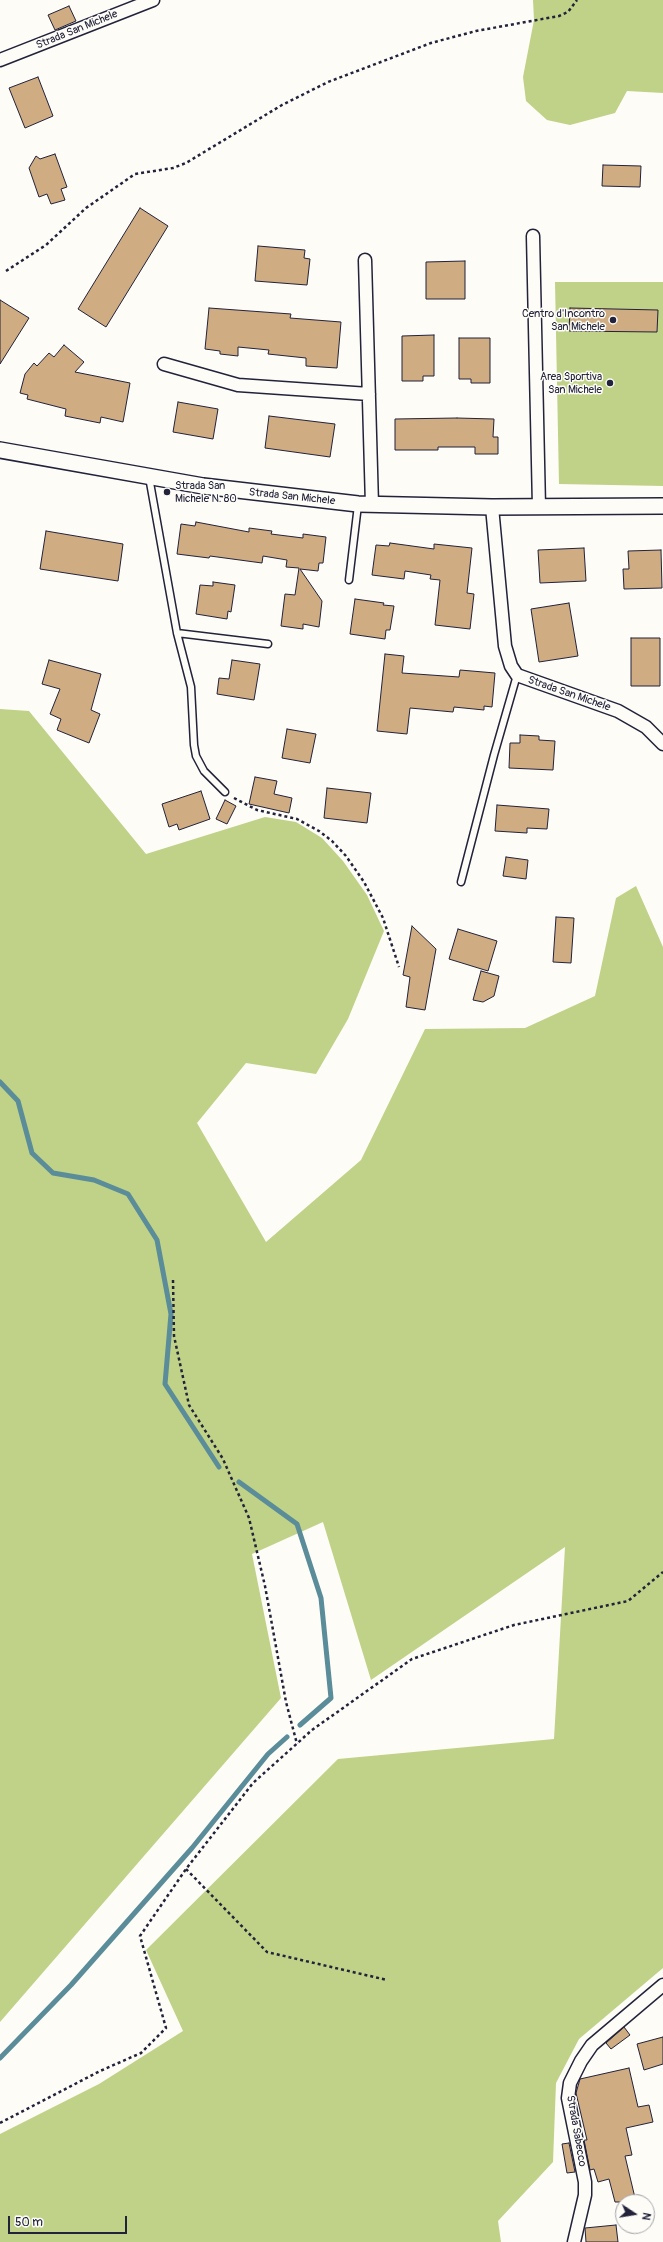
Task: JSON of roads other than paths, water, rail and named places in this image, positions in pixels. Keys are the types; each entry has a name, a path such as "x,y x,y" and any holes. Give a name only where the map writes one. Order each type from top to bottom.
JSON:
{"street":[{"name":"Strada San Michele","path":"0,60 153,0"},
{"path":"533,236 539,506"},
{"path":"365,260 369,394 365,504"},
{"path":"164,364 238,385 369,394"},
{"name":"Strada San Michele","path":"0,450 149,477 255,493 365,504 492,507 663,506"},
{"name":"Strada San Michele","path":"492,507 504,646 510,666 517,675 618,711 646,727 663,744"},
{"name":"Strada Sabecco","path":"574,2242 585,2195 585,2182 568,2098 570,2083 580,2061 592,2046 663,1985"}],"lane":[{"path":"149,477 177,632 190,687 196,756 204,771 225,792"},
{"path":"349,580 365,504"},
{"path":"177,632 268,644"},
{"path":"461,882 494,755 517,675"}],"waterway":[{"path":"0,1082 18,1101 32,1153 53,1173 94,1180 128,1194 157,1240 171,1314 165,1384 219,1467"},
{"path":"239,1482 297,1524 321,1598 331,1698 300,1725"},
{"path":"0,2058 71,1985 192,1848 268,1754 287,1737"}],"place":[{"name":"Centro d'Incontro San Michele","path":"613,320"},
{"name":"Area Sportiva San Michele","path":"610,383"},
{"name":"Strada San Michele N. 80","path":"167,492"}]}
